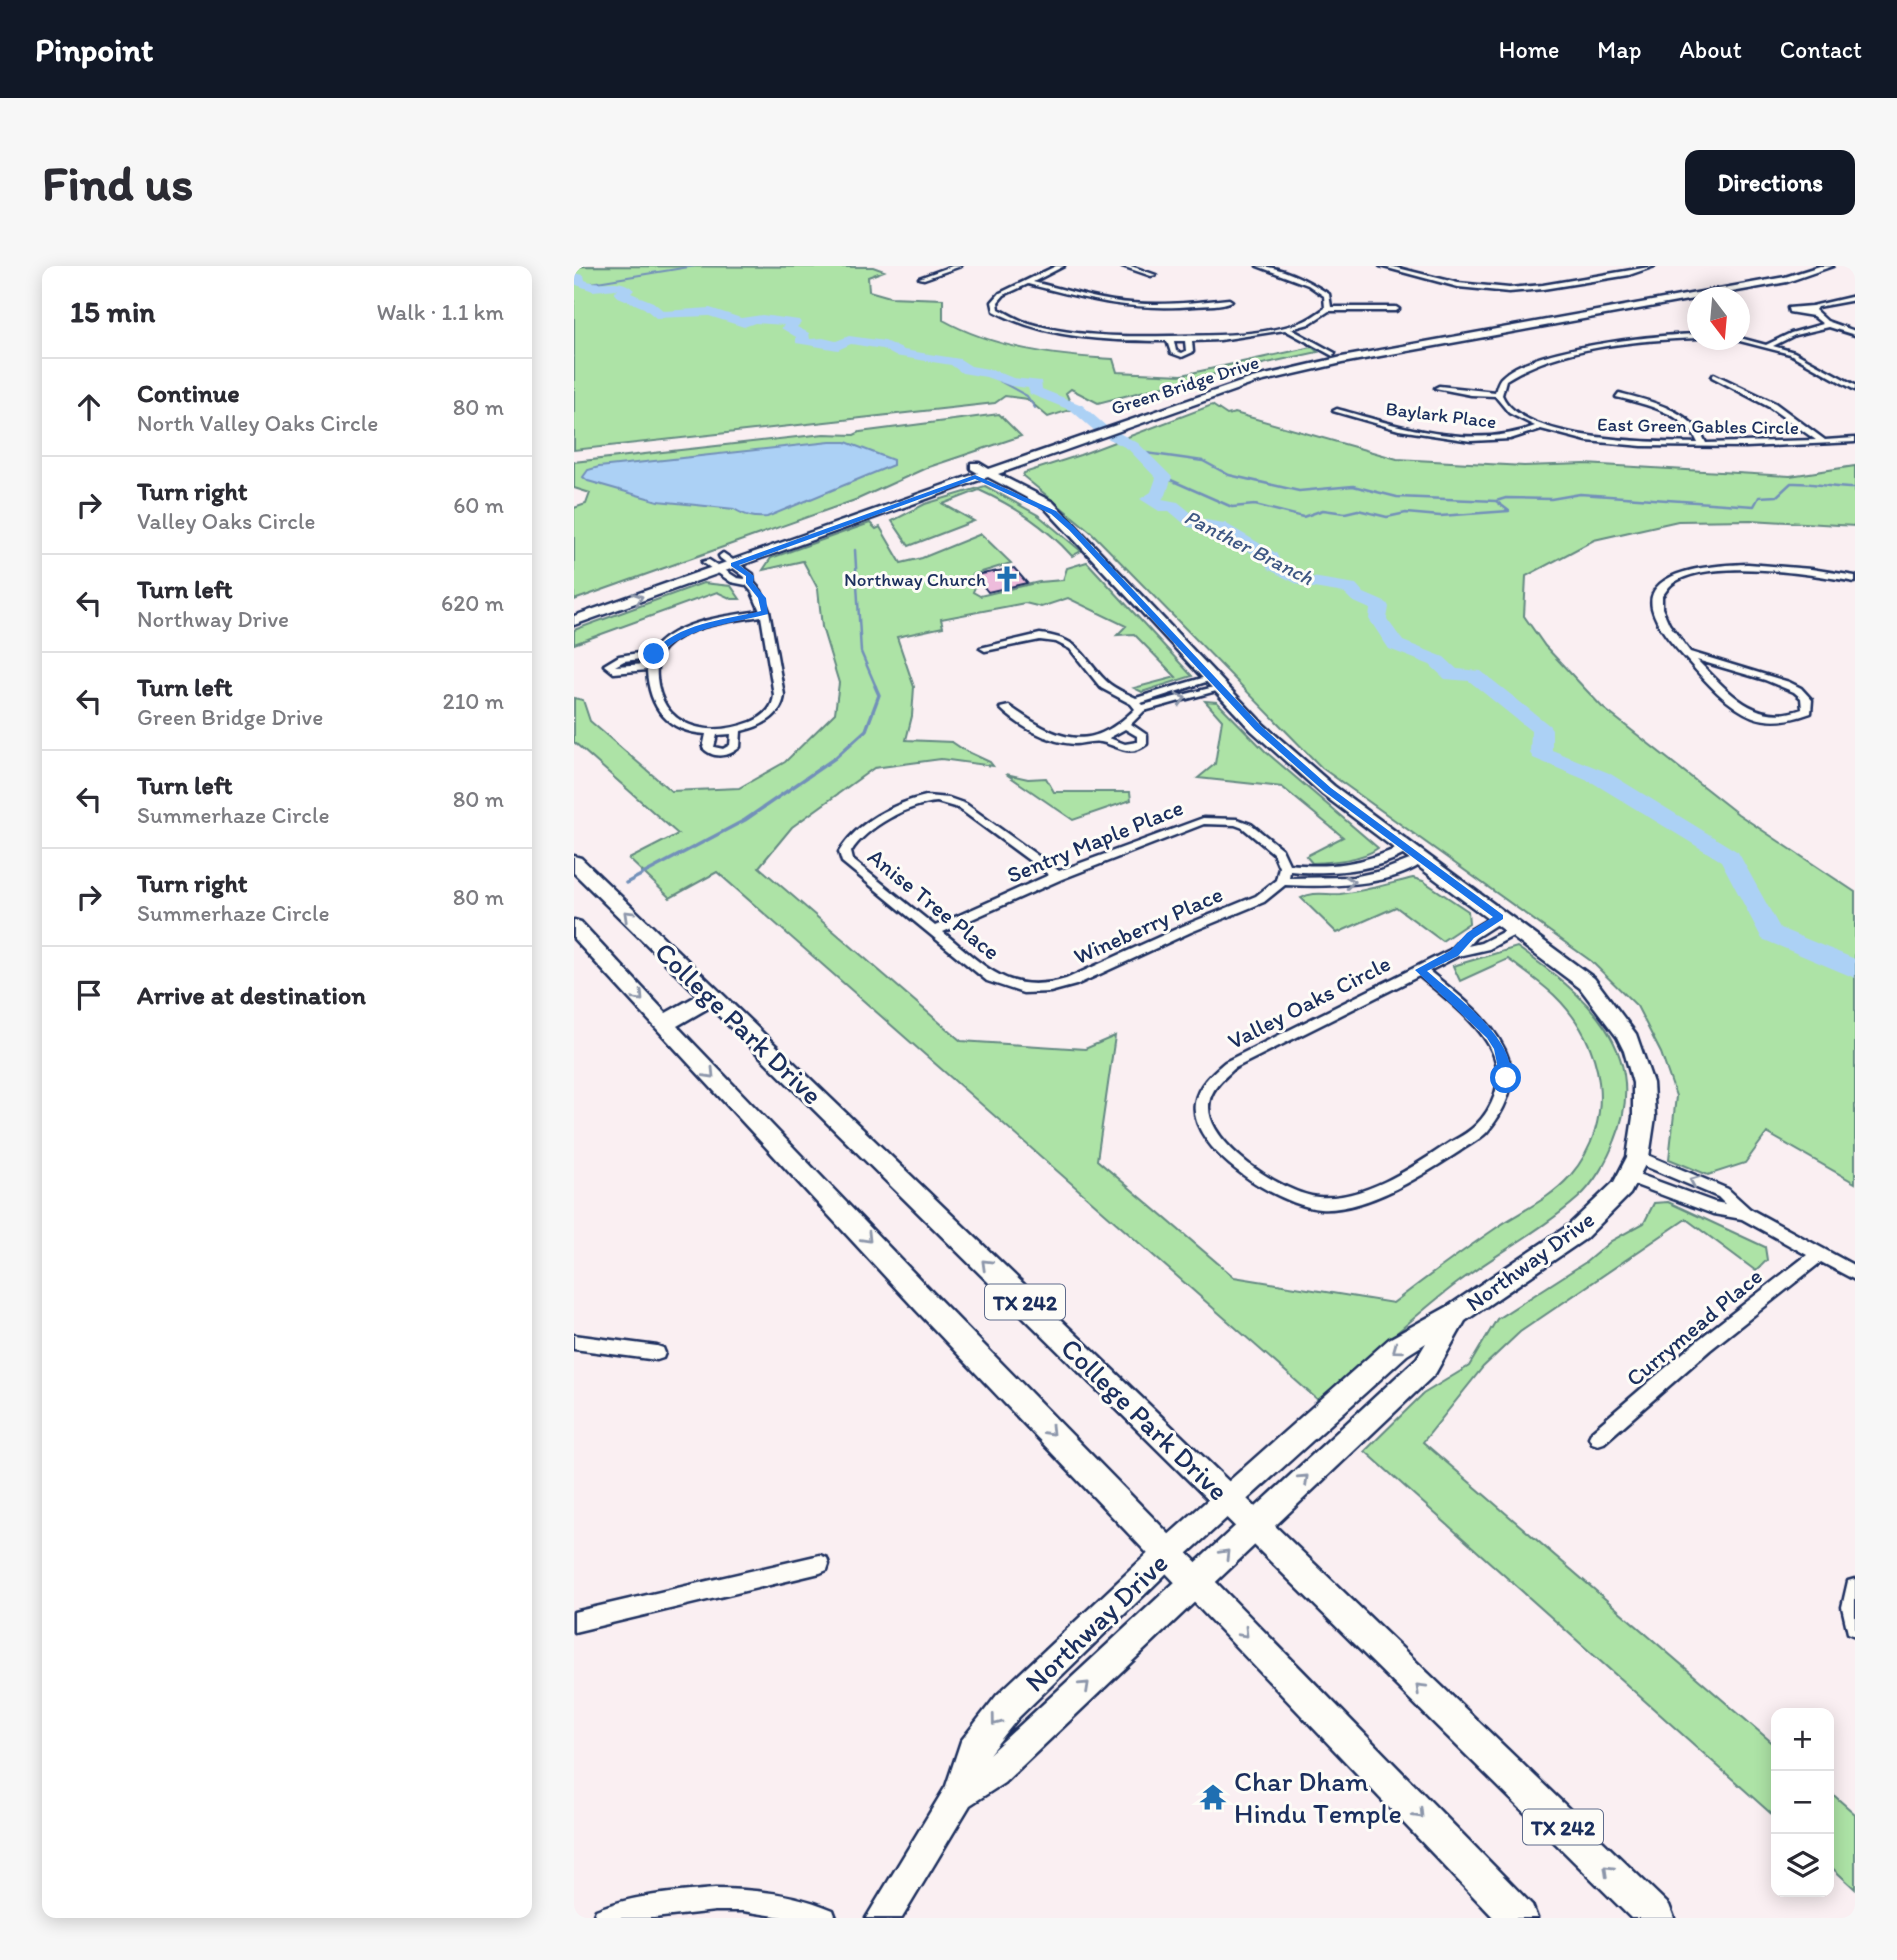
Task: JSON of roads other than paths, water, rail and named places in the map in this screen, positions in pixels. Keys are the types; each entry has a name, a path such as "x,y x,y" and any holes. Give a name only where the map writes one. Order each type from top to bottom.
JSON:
{"main road":[{"name":"Green Bridge Drive","path":"575,617 706,562 728,560 979,472 1061,448 1241,375 1333,354 1757,278 1807,266"},
{"name":"Green Bridge Drive","path":"575,617 719,570 728,560 962,471 979,472 1047,442 1252,381 1342,360 1787,279 1829,266"},
{"path":"1252,381 1335,358 1337,356 1333,354"},
{"name":"Northway Drive","path":"883,1918 959,1794 972,1752 1008,1706 1167,1554 1398,1347 1456,1314 1577,1232 1630,1177 1638,1157 1645,1099 1634,1051 1626,1034 1587,983 1328,790 1268,737 1054,513 979,472"},
{"name":"College Park Drive","path":"574,862 1656,1918"},
{"name":"College Park Drive","path":"574,927 1167,1554 1519,1918"},
{"path":"663,1024 712,997"},
{"name":"Northway Drive","path":"959,1794 993,1772 1426,1366 1456,1314"}],"street":[{"path":"922,278 958,266"},
{"path":"1061,266 999,297 995,305 999,313 1016,322 1071,333 1117,338 1188,338 1257,335 1288,330 1316,320 1328,309 1396,310"},
{"path":"1125,266 1153,275"},
{"path":"1260,266 1316,286 1326,295 1328,309"},
{"path":"1383,266 1490,292 1544,287 1629,273 1652,266"},
{"path":"1027,282 1127,305 1229,302"},
{"path":"1855,298 1813,311 1831,324 1855,333"},
{"path":"1768,346 1793,334 1831,324"},
{"path":"1288,330 1333,354"},
{"path":"1439,388 1499,394 1499,383 1503,377 1529,362 1649,338 1687,336"},
{"path":"1170,338 1173,352 1182,355 1190,352 1188,338"},
{"path":"1750,342 1800,356 1855,388"},
{"path":"1714,376 1785,413 1824,443"},
{"name":"East Green Gables Circle","path":"1499,394 1514,413 1542,426 1600,441 1786,446 1855,440"},
{"path":"1619,395 1669,412 1696,430 1703,445"},
{"name":"Baylark Place","path":"1337,411 1405,429 1483,439 1510,438 1542,426"},
{"path":"728,560 750,576 749,583"},
{"path":"654,654 652,667 657,700 664,713 689,729 712,732 736,730 760,721 770,714 779,702 762,598 749,583 734,580 706,562"},
{"path":"1687,654 1786,684 1804,693 1808,702 1807,711 1794,717 1772,718 1753,713 1739,704 1687,654 1657,614 1655,603 1661,588 1677,577 1727,568 1774,567 1855,579"},
{"path":"652,667 614,670 609,665 622,658 654,654 669,640 689,631 722,621 765,613"},
{"path":"985,648 1040,637 1058,639 1073,647 1105,686 1138,706"},
{"path":"1005,708 1033,728 1050,736 1074,740 1100,737 1124,724 1138,706 1217,683"},
{"path":"1100,737 1119,747 1130,748 1142,744 1142,735 1124,724"},
{"path":"712,732 708,748 714,752 724,752 736,745 736,730"},
{"name":"Anise Tree Place","path":"1023,989 992,978 848,862 845,852 852,841 892,811 904,804 933,799 962,806 1058,876"},
{"name":"Sentry Maple Place","path":"935,931 1058,876 1192,824 1215,820 1247,826 1278,852 1285,867"},
{"path":"1413,854 1391,873 1363,880 1317,883 1282,881 1285,867 1339,869 1413,854"},
{"name":"Wineberry Place","path":"1023,989 1050,988 1072,982 1187,929 1261,899 1282,881"},
{"name":"Valley Oaks Circle","path":"1454,953 1471,935 1499,917"},
{"name":"Valley Oaks Circle","path":"1420,970 1480,1023 1499,1049 1504,1064 1504,1092 1499,1105 1480,1130 1373,1192 1334,1203 1313,1203 1291,1198 1272,1189 1217,1146 1208,1133 1201,1108 1211,1082 1230,1065 1420,970 1454,953 1485,946 1517,929"},
{"path":"1638,1157 1723,1193 1745,1213 1855,1274"},
{"path":"1630,1177 1713,1208 1745,1213"},
{"name":"Currymead Place","path":"1598,1437 1704,1345 1820,1254"},
{"path":"574,1342 657,1353"},
{"path":"574,1622 820,1564"},
{"path":"1855,1587 1852,1607 1855,1626"},
{"path":"604,1918 687,1900 724,1899 769,1901 798,1907 825,1918"}],"water":[{"path":"846,442 893,460 893,465 767,517 750,516 734,509 658,501 588,481 583,477 588,470 599,467"}],"waterway":[{"path":"585,284 695,266"},
{"name":"Panther Branch","path":"574,277 580,278 576,281 593,287 614,284 622,287 628,290 620,293 649,305 661,315 710,312 744,323 746,320 755,319 789,322 794,323 788,328 804,336 801,340 809,343 823,342 838,346 849,340 885,345 900,353 955,362 967,370 989,373 1011,382 1036,384 1035,391 1077,408 1101,429 1133,446 1164,477 1158,495 1148,499 1165,507 1172,506 1194,523 1219,527 1270,557 1274,565 1307,582 1350,588 1358,597 1380,607 1378,619 1396,645 1437,661 1452,675 1474,675 1542,729 1541,753 1601,778 1730,857 1771,933 1855,969"},
{"path":"983,372 1027,396 1035,408"},
{"path":"1139,452 1203,461 1229,475 1299,491 1353,486 1397,497 1496,501"},
{"path":"1164,477 1232,507 1255,505 1303,517 1323,510 1345,513 1358,510 1387,517 1406,513 1440,516 1509,511 1496,501"},
{"path":"1496,501 1506,498 1551,499 1580,494 1754,506 1759,497 1777,496 1791,483 1855,488"},
{"path":"855,550 861,652 876,687"},
{"path":"626,883 745,820 835,758 866,730 879,695 875,686"}],"place":[{"name":"Northway Church","path":"1007,579"},
{"name":"Char Dham Hindu Temple","path":"1213,1797"}]}
